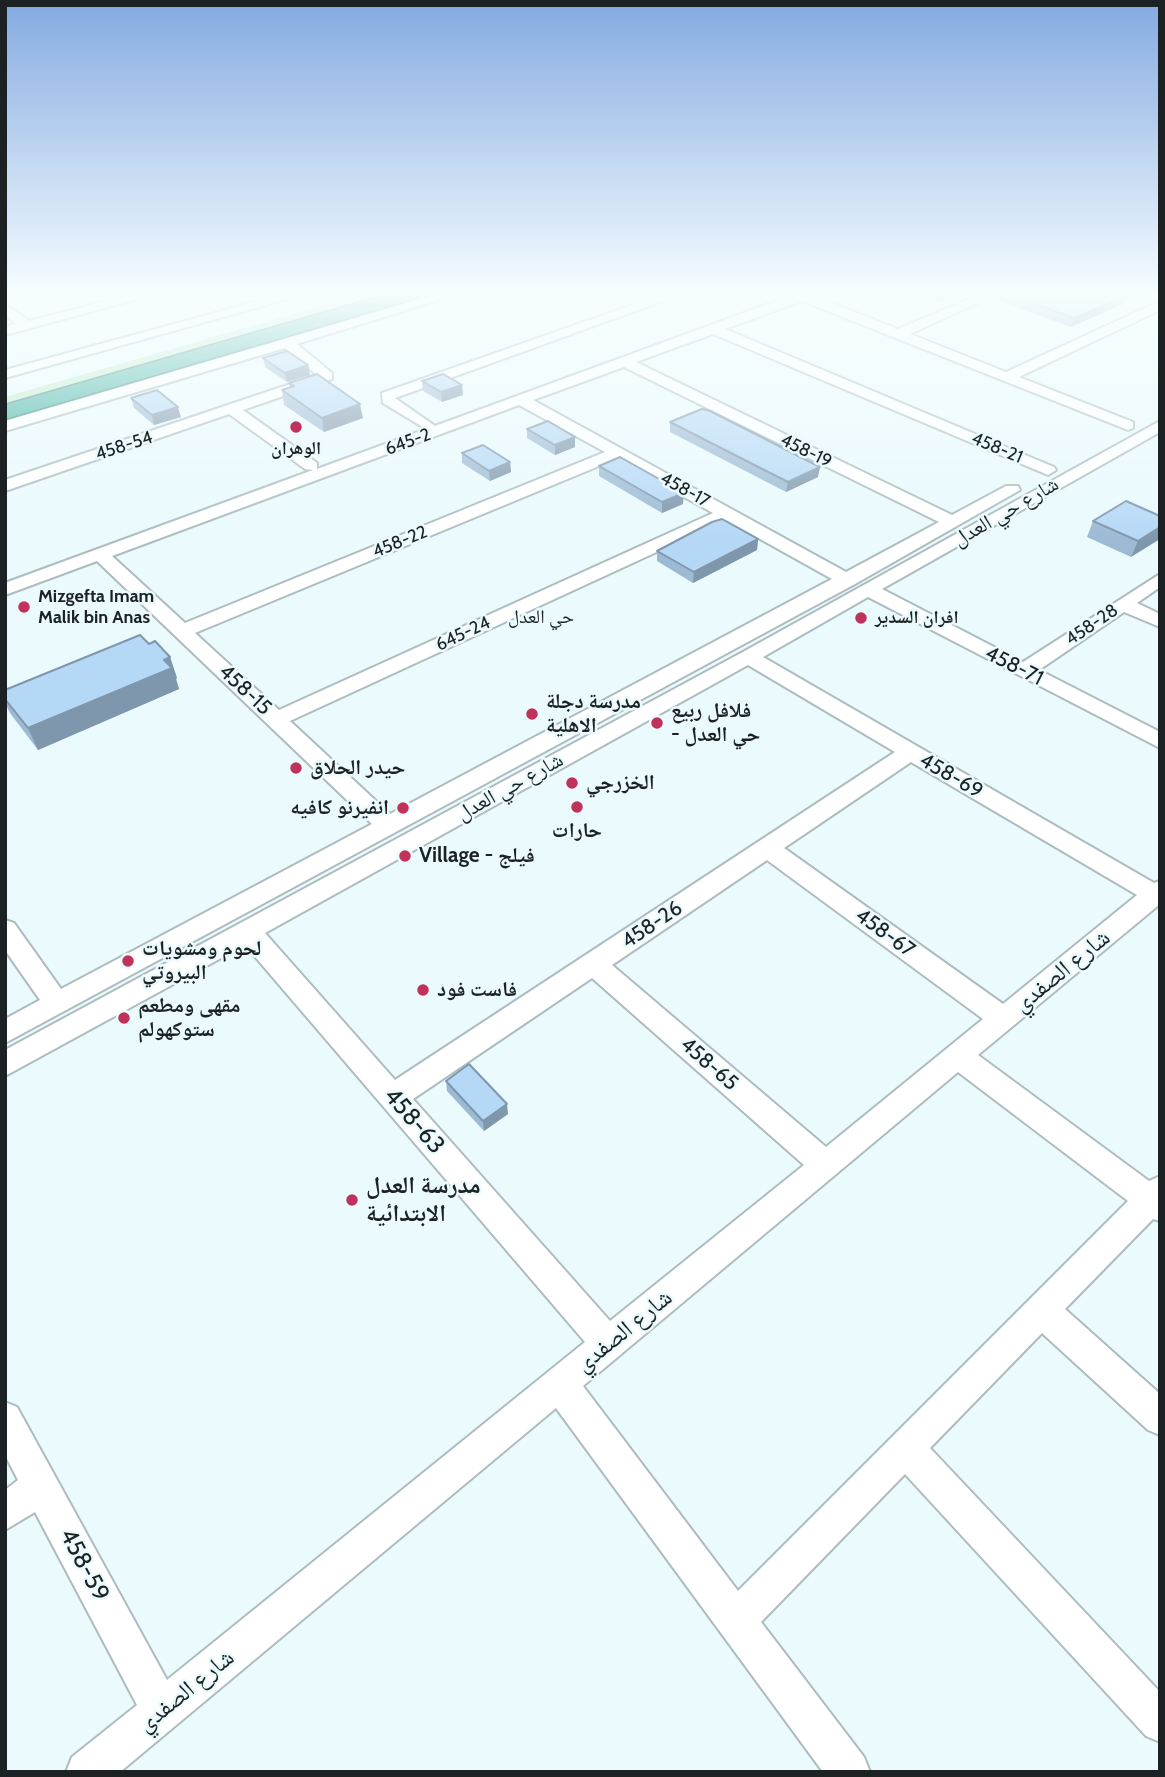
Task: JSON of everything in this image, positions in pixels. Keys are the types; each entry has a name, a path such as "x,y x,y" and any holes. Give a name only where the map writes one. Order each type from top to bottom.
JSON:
{"highway":[{"path":"5,388 48,376"},
{"path":"5,412 128,376"}],"street":[{"path":"5,426 176,376"},
{"name":"458-54","path":"5,486 323,380 325,376"},
{"path":"428,425 388,400 387,396 444,376"},
{"name":"645-2","path":"5,577 568,376"},
{"name":"645-2","path":"5,589 584,376"},
{"name":"458-19","path":"654,376 952,522"},
{"name":"458-21","path":"824,376 1048,470"},
{"path":"1007,377 1142,431"},
{"name":"458-17","path":"521,400 848,580"},
{"name":"شارع حي العدل","path":"5,1064 869,590 1142,431 1160,408"},
{"path":"233,410 312,466"},
{"name":"شارع حي العدل","path":"5,1032 1048,470 1142,431"},
{"name":"458-22","path":"183,631 617,453"},
{"name":"645-24","path":"277,719 726,513"},
{"name":"458-15","path":"100,554 389,826"},
{"name":"458-28","path":"1023,671 1160,579"},
{"name":"458-71","path":"869,590 1160,741"},
{"path":"1123,604 1160,621"},
{"name":"458-69","path":"748,657 1157,892"},
{"name":"458-26","path":"393,1097 911,752"},
{"path":"495,769 514,784"},
{"name":"458-67","path":"767,848 1003,1019"},
{"name":"شارع الصفدي","path":"106,1765 162,1711 1157,892"},
{"path":"5,930 57,1004"},
{"name":"458-63","path":"247,930 608,1345"},
{"name":"458-65","path":"593,964 826,1165"},
{"path":"736,1620 1041,1310 1157,1199 958,1056"},
{"path":"1041,1310 1160,1418"},
{"path":"560,1384 849,1772"},
{"name":"458-59","path":"5,1419 162,1711"},
{"path":"906,1448 1160,1723"},
{"path":"5,1512 41,1486"}],"green space":[{"path":"78,376 105,376 5,405 5,397"}],"building":[{"path":"320,376 360,404 322,418 282,390 294,386 289,383"},
{"path":"446,376 462,385 441,392 422,381"},
{"path":"157,390 178,407 152,415 131,398"},
{"path":"702,409 820,467 788,482 670,422"},
{"path":"548,421 575,437 555,445 527,429"},
{"path":"483,445 510,462 489,471 462,453"},
{"path":"620,457 684,493 662,502 599,466"},
{"path":"1126,501 1160,516 1160,527 1138,541 1093,521"},
{"path":"722,519 758,539 694,572 657,551 712,522"},
{"path":"140,635 149,644 155,641 170,657 164,660 172,668 28,728 5,699 5,690"},
{"path":"469,1064 507,1104 483,1121 446,1081"}],"place":[{"name":"الوهران","path":"296,427"},
{"name":"Mizgefta Imam Malik bin Anas","path":"24,607"},
{"name":"افران السدير","path":"861,618"},
{"name":"مدرسة دجلة الاهلية","path":"532,714"},
{"name":"فلافل ربيع - حي العدل","path":"657,723"},
{"name":"حيدر الحلاق","path":"296,768"},
{"name":"الخزرجي","path":"572,783"},
{"name":"حارات","path":"577,807"},
{"name":"انفيرنو كافيه","path":"403,808"},
{"name":"Village - فيلج","path":"405,856"},
{"name":"لحوم ومشويات البيروتي","path":"128,961"},
{"name":"فاست فود","path":"423,990"},
{"name":"مقهى ومطعم ستوكهولم","path":"124,1018"},
{"name":"مدرسة العدل الابتدائية","path":"352,1200"}],"district":[{"name":"حي العدل","path":"541,617"}]}
